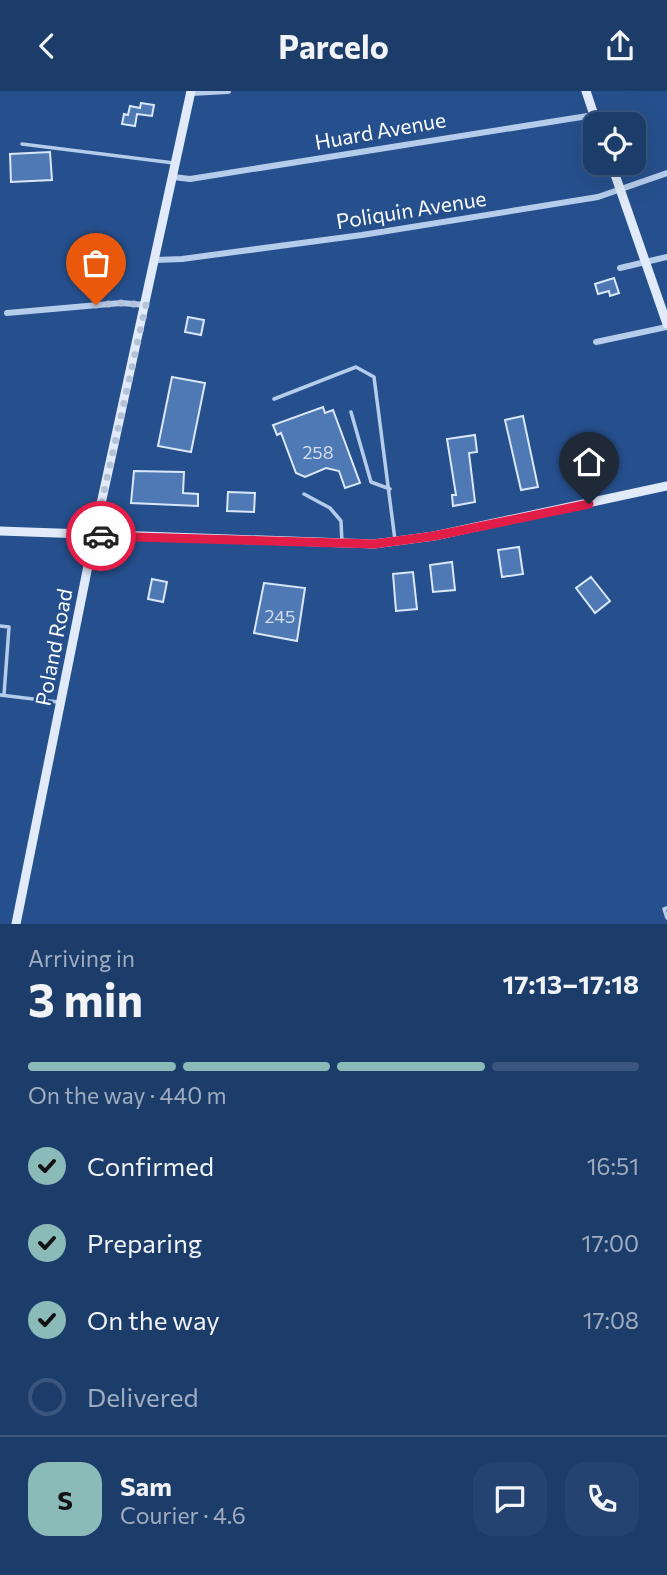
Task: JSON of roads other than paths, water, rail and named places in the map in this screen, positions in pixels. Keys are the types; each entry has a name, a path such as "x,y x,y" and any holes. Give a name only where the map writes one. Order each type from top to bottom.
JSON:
{"street":[{"path":"191,92 228,91"},
{"path":"586,91 593,112"},
{"name":"Poland Road","path":"16,924 94,536 191,92"},
{"name":"Huard Avenue","path":"173,177 202,177 583,122"},
{"name":"Poliquin Avenue","path":"156,260 182,260 362,235 598,197 667,173"},
{"path":"596,342 667,325 615,175"},
{"path":"620,268 667,257"},
{"path":"7,313 121,303 146,305"},
{"path":"0,531 342,545 395,542 510,521 667,486"}],"lane":[{"path":"22,144 176,163"},
{"path":"274,399 356,367 374,377 395,542"},
{"path":"351,412 371,482 390,489"},
{"path":"304,494 330,508 341,521 342,545"},
{"path":"0,626 9,627 2,695 60,702"},
{"path":"667,908 664,909 667,918"}]}
